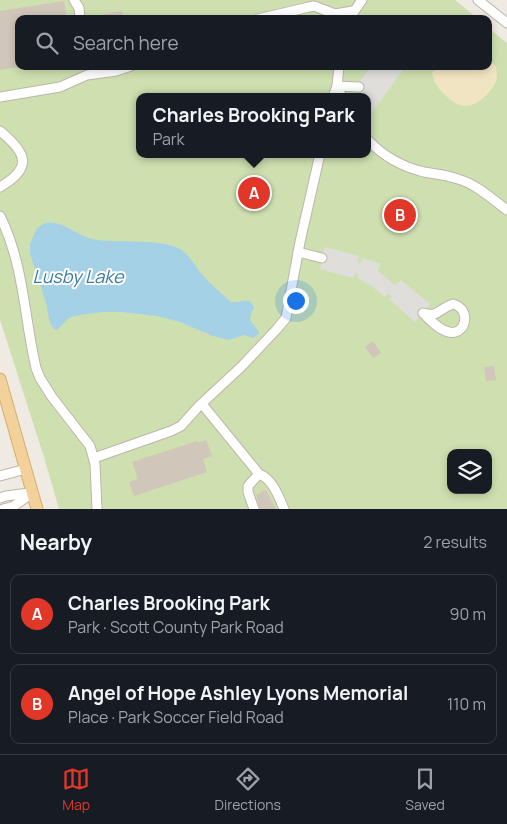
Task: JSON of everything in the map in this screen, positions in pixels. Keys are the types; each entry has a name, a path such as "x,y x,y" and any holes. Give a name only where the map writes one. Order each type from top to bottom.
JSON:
{"main road":[{"path":"0,379 37,509"}],"street":[{"path":"74,0 79,8 80,15"},
{"path":"275,15 314,6 335,14 351,15 362,0"},
{"path":"478,0 507,23"},
{"path":"0,97 60,87 86,71 111,72 118,70"},
{"path":"335,93 339,70"},
{"path":"337,86 359,87"},
{"path":"337,86 340,93"},
{"path":"0,131 14,143 21,155 22,161 21,167 14,178 0,187"},
{"path":"371,143 384,154 408,167 466,182 507,210"},
{"path":"94,458 181,426 258,351 286,318 298,252 319,158"},
{"path":"0,216 10,240 19,271 36,368 52,397 90,446 94,458 97,509"},
{"path":"298,252 322,258"},
{"path":"453,304 460,308 465,318 459,330 451,332 442,330 423,313 433,315 453,304"},
{"path":"202,404 259,474 268,480 284,509"},
{"path":"0,476 26,469"},
{"path":"254,509 248,492 248,486 259,474"},
{"path":"0,498 32,493"},
{"path":"3,509 14,506 32,493"}],"green space":[{"path":"0,0 455,0 473,15 15,15 15,70 492,70 492,31 507,43 507,509 59,509 0,320"}],"sand":[{"path":"492,62 496,66 497,74 492,89 484,98 473,105 467,106 455,103 449,99 436,84 432,73 435,70 492,70"}],"shaded area":[{"path":"368,70 403,70 372,112 371,93 361,93 359,83"},
{"path":"325,247 359,256 357,262 361,263 363,258 380,264 378,271 395,285 401,280 430,304 415,322 389,299 392,296 388,293 385,297 370,285 357,278 359,274 355,273 353,278 320,269"}],"water":[{"name":"Lusby Lake","path":"45,223 58,224 92,239 153,242 175,247 183,251 207,280 231,302 248,301 253,304 254,308 250,320 259,334 253,338 244,335 229,340 213,336 180,322 157,316 122,312 102,312 71,317 57,330 54,329 50,323 46,303 30,254 30,244 36,230"}],"building":[{"path":"64,1 66,15 15,15 15,68 0,70 0,11"},
{"path":"122,11 123,15 100,15"},
{"path":"373,341 381,353 373,358 365,347"},
{"path":"494,366 496,380 486,381 484,367"},
{"path":"206,440 212,456 203,459 207,472 134,496 129,482 138,479 132,462 197,441 198,443"},
{"path":"266,490 276,509 260,509 256,495"}],"place":[{"name":"Charles Brooking Park","path":"254,193"},
{"name":"Angel of Hope Ashley Lyons Memorial","path":"400,215"}]}
